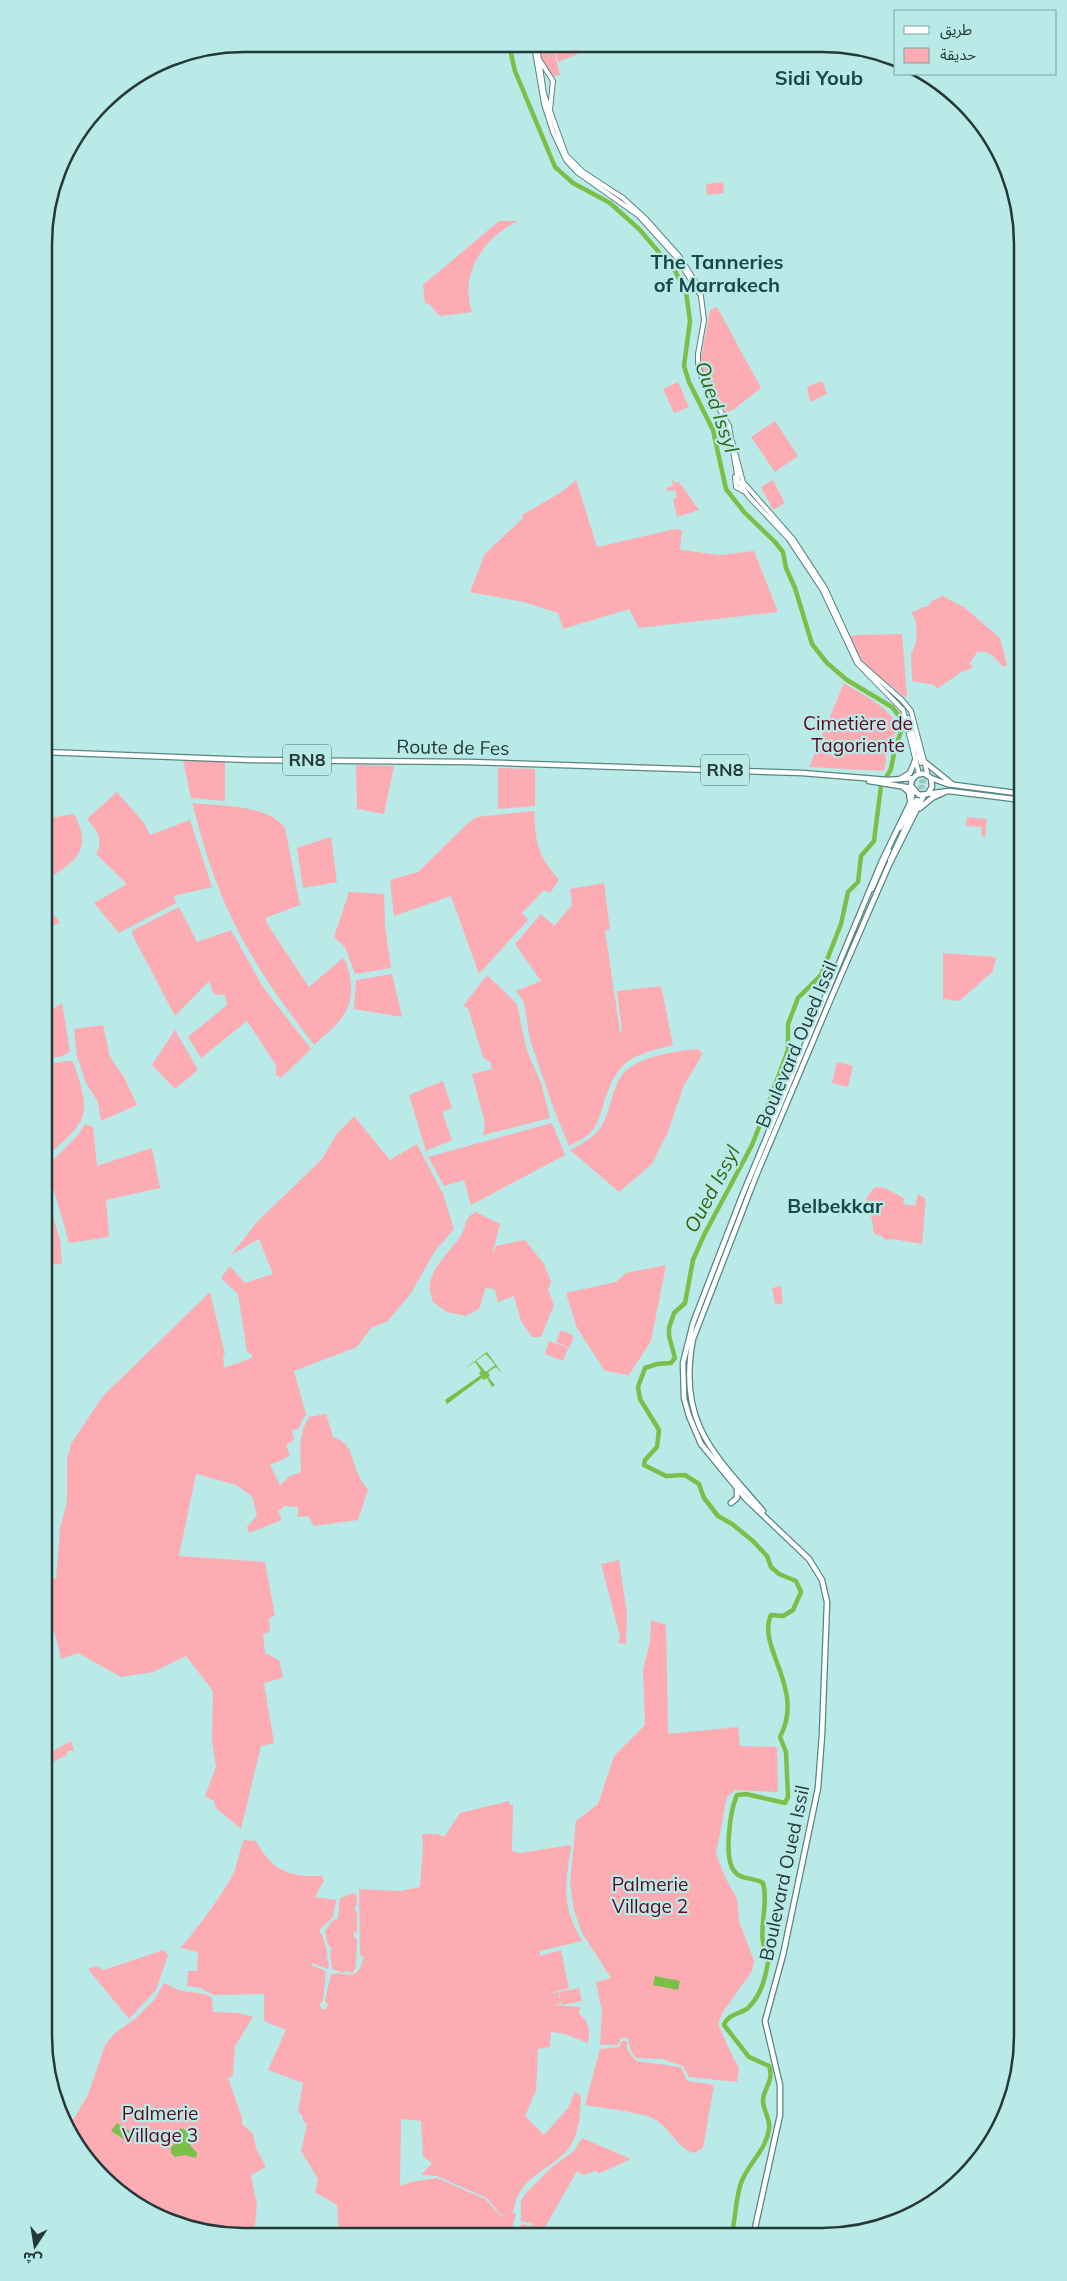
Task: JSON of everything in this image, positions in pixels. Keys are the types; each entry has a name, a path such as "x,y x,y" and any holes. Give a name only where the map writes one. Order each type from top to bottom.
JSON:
{"main road":[{"path":"536,52 549,112 563,150 570,161 583,172 623,198 646,218 682,259 700,289 699,293"},
{"path":"536,52 539,83 547,116 566,160 577,172 638,215 677,258 699,293 703,304 704,320 698,354 700,372 726,418 744,484 793,539 824,586 859,662 895,695 913,715 924,763 953,784"},
{"path":"538,58 553,81 549,112"},
{"path":"732,441 736,472 740,485 788,538 822,589 857,664 896,701 911,725 932,785 926,794"},
{"path":"906,716 918,774"},
{"name":"Route de Fes","path":"52,752 251,760 432,761 662,768 802,773 888,782 898,782 913,778"},
{"path":"909,805 908,792 898,782 910,773 916,758"},
{"path":"913,789 913,778 918,774 953,784 1015,793"},
{"name":"Route de Fes","path":"898,782 913,789"},
{"name":"RN8","path":"913,789 919,794 949,791 1015,799"},
{"name":"Boulevard Oued Issil","path":"872,890 892,836 909,805 913,789"},
{"path":"916,813 932,798 949,791"},
{"name":"Boulevard Oued Issil","path":"888,867 926,794"},
{"name":"Boulevard Oued Issil","path":"755,2228 778,2129 781,2105 780,2085 765,2020 767,2006 783,1955 818,1788 827,1619 825,1589 819,1574 809,1559 777,1528 737,1488 701,1444 689,1416 682,1376 686,1349 693,1323 742,1196 894,840 917,800 900,835 756,1176 698,1325 691,1352 689,1393 703,1436 714,1454 777,1528"},
{"path":"731,1503 737,1498 737,1488"}],"green space":[{"path":"540,52 554,52 560,75 553,76 541,57"},
{"path":"556,52 577,52 578,54 558,62"},
{"path":"723,182 724,193 707,195 706,184"},
{"path":"499,221 518,221 495,236 477,258 469,284 472,312 440,316 429,304 425,303 423,285"},
{"path":"717,307 761,388 733,410 726,412 704,377 700,363 710,310"},
{"path":"822,381 827,394 810,402 807,387"},
{"path":"678,382 689,407 674,413 663,389"},
{"path":"775,421 798,456 775,472 751,437"},
{"path":"672,479 676,483 679,482 699,510 677,517 673,499 677,497 675,490 667,491 666,488 673,486"},
{"path":"576,480 597,547 675,529 682,530 680,550 720,555 754,551 778,612 639,628 629,609 563,629 558,613 523,602 470,592 485,554 523,518 522,515 560,493"},
{"path":"773,480 785,503 773,510 761,487"},
{"path":"943,596 965,608 1000,638 1007,665 1003,667 989,653 977,652 970,663 972,667 965,672 964,670 937,689 934,685 912,681 911,653 915,645 917,633 914,616 911,613 927,607 932,601"},
{"path":"902,634 907,696 904,697 866,665 850,637 856,635"},
{"name":"Cimetière de Tagoriente","path":"844,683 883,708 898,728 889,742 883,771 809,767"},
{"path":"183,760 225,762 225,801 191,798"},
{"path":"356,765 394,766 384,814 357,809"},
{"path":"498,768 535,769 535,806 498,809"},
{"path":"117,792 144,823 150,835 190,820 212,887 174,896 176,903 119,933 94,903 127,884 96,854 99,844 98,835 87,819"},
{"path":"192,803 255,810 277,820 285,828 300,905 265,918 309,987 343,958 348,968 351,985 349,1004 341,1019 314,1045 273,989 237,929 214,876"},
{"path":"534,811 539,849 546,863 559,880 550,893 544,890 522,913 528,920 479,974 451,896 394,916 390,880 418,872 469,822 477,817"},
{"path":"74,814 80,827 82,838 78,855 72,862 52,876 52,818"},
{"path":"967,817 987,819 985,837 981,836 982,827 966,826"},
{"path":"331,837 337,882 303,888 297,848"},
{"path":"604,883 610,929 605,930 620,1032 622,1031 617,991 661,986 673,1045 645,1053 626,1063 619,1070 608,1091 598,1121 592,1131 569,1146 530,1040 524,1002 516,991 541,981 515,944 541,914 554,926 572,905 570,889"},
{"path":"349,892 384,894 385,926 391,968 355,974 345,947 334,937"},
{"path":"179,907 197,942 231,930 263,987 311,1049 281,1078 276,1075 276,1065 247,1021 201,1058 188,1037 227,1005 225,995 214,994 209,981 175,1016 132,934 133,930"},
{"path":"52,913 60,922 52,926"},
{"path":"943,953 996,957 993,971 958,1001 943,999"},
{"path":"392,974 402,1017 354,1009 356,980"},
{"path":"487,975 517,1004 526,1048 541,1083 550,1118 483,1135 485,1123 472,1074 492,1069 490,1062 483,1057 468,1008 463,1006"},
{"path":"62,1003 70,1051 63,1056 52,1058 52,1010"},
{"path":"103,1025 110,1057 125,1079 137,1105 101,1121 98,1102 86,1083 77,1056 74,1029"},
{"path":"175,1030 198,1070 175,1089 152,1065"},
{"path":"697,1049 703,1054 684,1085 668,1132 652,1164 619,1192 570,1150 593,1136 599,1130 607,1115 618,1082 628,1069 656,1056"},
{"path":"72,1061 80,1083 84,1109 77,1127 52,1152 52,1064"},
{"path":"837,1062 853,1066 848,1087 832,1083"},
{"path":"443,1081 452,1108 442,1112 452,1140 426,1151 409,1095"},
{"path":"354,1116 390,1160 417,1144 443,1194 454,1229 435,1251 411,1293 388,1321 371,1328 357,1347 294,1371 306,1414 298,1429 292,1430 294,1440 286,1445 290,1456 270,1465 280,1485 290,1476 301,1472 300,1444 303,1429 309,1417 326,1414 333,1437 349,1448 356,1470 368,1490 358,1520 314,1526 308,1516 298,1517 298,1507 285,1506 278,1511 282,1520 249,1533 247,1527 257,1515 252,1496 236,1485 196,1474 179,1556 265,1562 275,1616 269,1618 270,1632 263,1634 265,1653 279,1660 283,1678 264,1683 274,1743 261,1746 241,1829 216,1808 214,1801 205,1796 216,1767 212,1741 213,1691 186,1656 153,1672 121,1677 78,1653 61,1659 54,1630 52,1630 52,1580 56,1578 60,1529 67,1501 67,1460 71,1444 103,1396 210,1292 225,1354 223,1355 224,1368 252,1358 252,1355 247,1352 238,1294 221,1278 230,1266 245,1283 273,1274 259,1239 231,1255 257,1222 322,1159 336,1135"},
{"path":"552,1123 565,1155 471,1205 464,1180 444,1186 428,1157"},
{"path":"85,1124 93,1127 97,1166 152,1148 160,1188 106,1200 109,1237 69,1243 52,1184 52,1161 78,1135"},
{"path":"875,1187 885,1188 904,1198 903,1204 915,1206 918,1194 926,1199 922,1244 893,1239 885,1240 882,1236 874,1234 866,1198"},
{"path":"476,1212 500,1224 492,1255 496,1246 525,1240 544,1264 551,1282 548,1290 554,1305 541,1337 532,1337 521,1321 514,1296 498,1302 495,1290 486,1287 479,1309 466,1316 447,1312 433,1302 430,1292 432,1276 443,1258 462,1234 469,1217"},
{"path":"52,1213 60,1240 62,1264 52,1265"},
{"path":"666,1265 651,1341 629,1375 605,1371 577,1328 566,1293 616,1282 626,1273"},
{"path":"781,1286 783,1303 775,1305 772,1288"},
{"path":"561,1330 574,1336 569,1348 556,1342"},
{"path":"549,1341 568,1348 563,1361 545,1354"},
{"path":"619,1560 627,1614 626,1644 618,1643 620,1636 601,1564"},
{"name":"Palmerie Village 2","path":"651,1620 666,1625 668,1734 738,1727 740,1746 777,1747 778,1792 735,1790 727,1797 716,1854 726,1879 737,1899 739,1921 754,1961 752,1971 723,2012 718,2024 739,2068 737,2082 689,2077 683,2066 662,2059 636,2058 630,2049 628,2038 621,2038 618,2045 600,2045 602,2012 596,1982 611,1978 582,1933 574,1910 570,1883 576,1821 598,1804 614,1756 645,1725 643,1669 650,1643"},
{"path":"71,1741 74,1751 67,1751 67,1755 52,1762 52,1752"},
{"path":"509,1801 510,1805 513,1805 512,1851 520,1853 571,1845 566,1894 570,1915 582,1941 540,1951 540,1956 561,1950 569,1988 544,1995 558,1992 561,2003 555,2005 580,2007 579,2014 588,2026 588,2043 565,2034 551,2032 550,2047 538,2049 536,2091 525,2116 544,2135 568,2108 575,2092 581,2096 577,2129 573,2142 562,2156 537,2174 522,2189 514,2210 511,2212 516,2214 512,2228 339,2228 337,2205 315,2192 318,2179 301,2151 307,2124 298,2112 303,2083 268,2070 286,2030 264,2021 264,1994 214,1995 200,1988 187,1986 188,1971 197,1971 198,1952 181,1948 227,1885 236,1866 244,1840 256,1841 275,1866 300,1875 322,1876 324,1880 315,1897 336,1900 333,1917 321,1928 319,1933 322,1934 328,1955 326,1956 329,1964 328,1969 312,1963 311,1965 326,1971 323,2001 319,2005 322,2009 326,2009 328,2005 325,2001 331,1974 352,1975 358,1971 364,1957 360,1956 359,1889 400,1891 420,1887 422,1834 438,1834 444,1837 460,1813","holes":["401,2119 421,2121 423,2157 432,2163 421,2175 437,2176 487,2198 501,2215 503,2214 502,2217 485,2199 437,2178 411,2182 400,2186"]},
{"path":"354,1893 357,1896 355,1911 357,1912 357,1932 354,1933 354,1938 357,1939 356,1966 353,1973 345,1971 344,1973 332,1969 330,1951 332,1950 328,1946 325,1931 331,1922 338,1918 340,1898"},
{"path":"163,1950 168,1955 156,1990 129,2019 88,1969 97,1966 104,1970"},
{"name":"Palmerie Village 3","path":"164,1983 181,1991 205,1994 212,1998 213,2012 238,2013 253,2017 235,2046 233,2076 228,2078 242,2118 242,2124 253,2134 256,2148 266,2167 251,2175 257,2205 255,2228 207,2225 171,2214 149,2203 118,2181 100,2163 72,2121 88,2095 105,2045 115,2033 136,2018 155,1999"},
{"path":"579,1988 582,2001 562,2005 559,1992"},
{"path":"622,2041 627,2041 627,2049 636,2061 681,2067 687,2081 714,2085 703,2148 694,2153 688,2150 654,2119 631,2112 585,2105 600,2049 619,2047"},
{"path":"582,2138 631,2159 600,2173 595,2171 584,2175 577,2171 545,2228 520,2228 521,2224 532,2226 533,2224 521,2221 521,2201 524,2195 552,2167 574,2151"}],"shaded area":[{"path":"487,1352 502,1373 496,1367 488,1372 490,1376 488,1377 495,1385 492,1387 487,1378 484,1380 482,1378 447,1404 445,1400 481,1375 479,1373 481,1371 475,1362 464,1369","holes":["486,1354 495,1365 486,1372 476,1361"]},
{"path":"655,1976 680,1981 678,1990 653,1985"},
{"path":"117,2123 136,2135 130,2143 111,2131"},
{"path":"181,2128 189,2132 190,2145 197,2153 196,2158 185,2155 175,2157 171,2153 171,2148 177,2141 178,2131"}],"waterway":[{"name":"Oued Issyl","path":"511,52 515,71 555,167 573,183 610,203 639,229 675,271 686,292 690,321 684,366 689,382 713,430 726,489 744,512 783,552 786,568 795,588 812,644 827,663 847,680 892,707 900,717 903,726 895,748 891,769 881,786 874,841 861,856 858,882 848,892 841,924 821,975 798,998 788,1024 788,1050 752,1145 704,1235 693,1260 685,1303 674,1313 669,1328 669,1336 675,1358 671,1363 657,1364 645,1368 638,1387 640,1399 659,1430 657,1447 645,1460 644,1465 666,1476 685,1475 699,1484 704,1498 718,1516 732,1524 753,1541 767,1556 771,1567 779,1574 796,1581 801,1592 793,1610 783,1616 771,1615 768,1627 770,1641 785,1685 786,1719 780,1737 786,1752 788,1797 785,1803 746,1794 737,1795 730,1823 729,1857 731,1866 738,1875 763,1883 765,1902 762,1931 765,1950 769,1958 763,1984 757,1997 748,2008 731,2016 724,2025 749,2057 769,2066 770,2071 770,2080 763,2099 769,2129 761,2150 741,2183 733,2228"}],"tunnel":[{"path":"918,795 922,778 921,763"},
{"path":"918,800 924,783 924,766"}],"district":[{"name":"Sidi Youb","path":"819,78"},
{"name":"The Tanneries of Marrakech","path":"717,274"},
{"name":"Belbekkar","path":"835,1206"}]}
